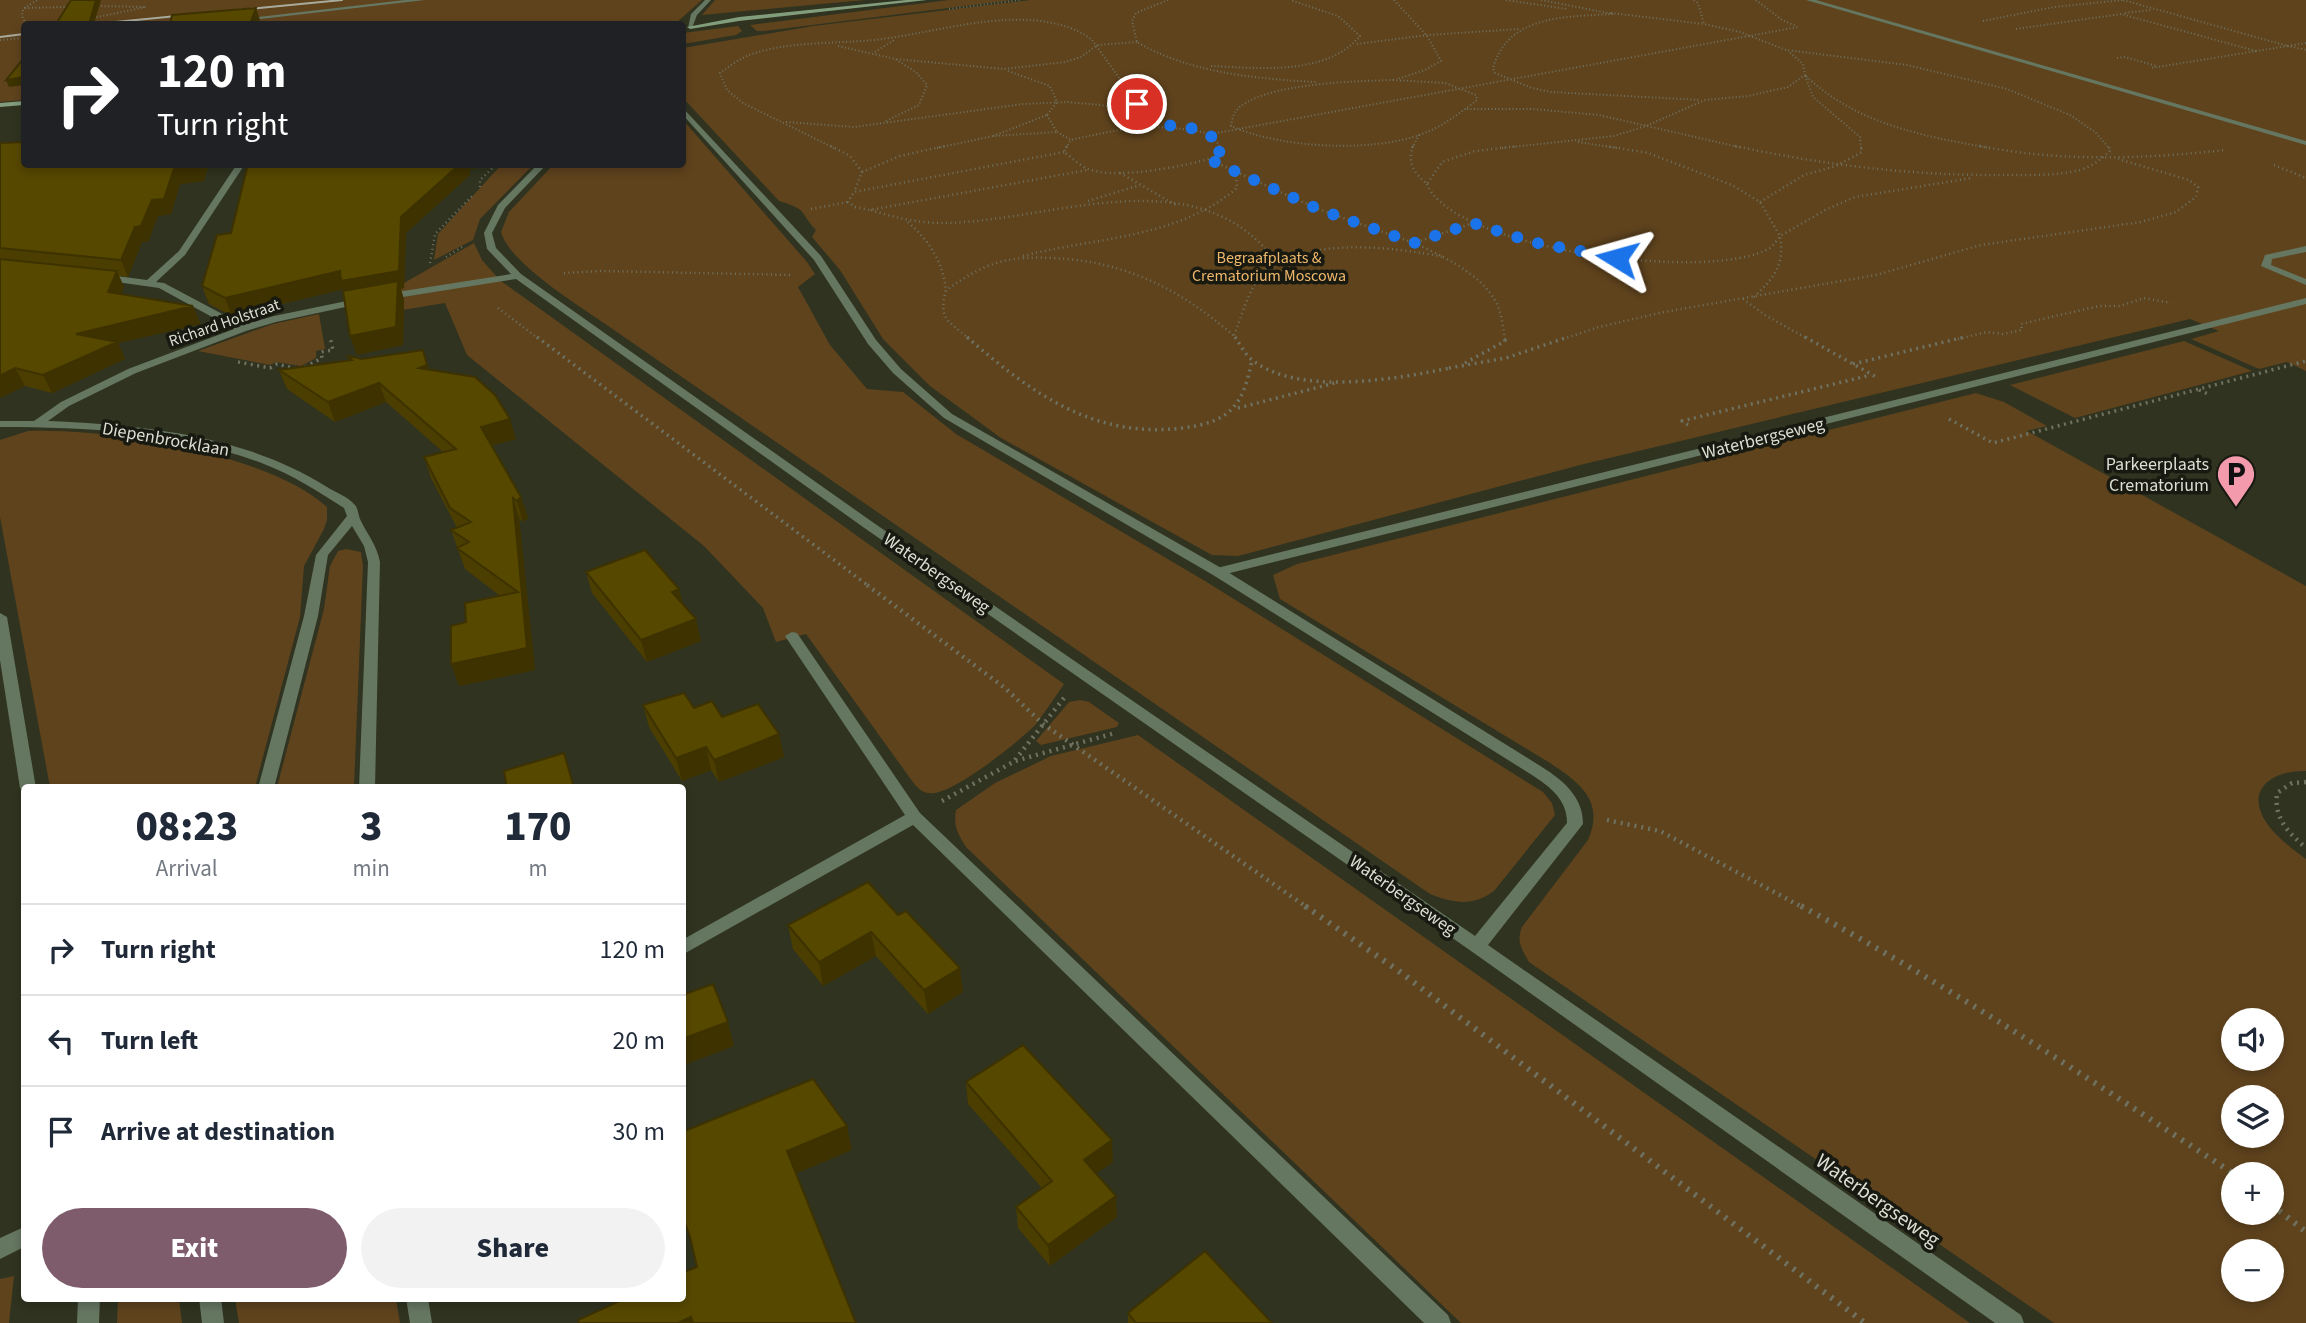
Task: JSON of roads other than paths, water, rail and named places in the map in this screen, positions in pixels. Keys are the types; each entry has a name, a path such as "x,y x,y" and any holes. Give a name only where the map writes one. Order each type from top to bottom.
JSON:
{"main road":[{"path":"686,27 763,21 790,15 923,0"},
{"path":"0,106 21,103"}],"street":[{"path":"233,20 422,0"},
{"path":"686,27 708,0"},
{"path":"1809,0 2306,143"},
{"path":"686,113 780,214 828,272 872,342 897,371 948,416 1218,572 1537,771 1564,792 1576,813 1575,824 1477,946"},
{"path":"149,283 182,253 238,168"},
{"name":"Waterbergseweg","path":"539,168 501,207 488,233 492,249 518,276 2013,1323"},
{"path":"2306,249 2268,257 2266,266 2306,282"},
{"name":"Richard Holstraat","path":"38,424 65,404 132,371 243,329 325,308 518,276"},
{"path":"94,277 149,283 176,290 243,329"},
{"name":"Waterbergseweg","path":"1218,572 2306,301"},
{"name":"Diepenbrocklaan","path":"0,424 134,430 216,445 291,471 350,506 357,530 373,547 374,562 367,784"},
{"path":"267,784 311,616 322,555 352,518"},
{"path":"0,617 27,784"},
{"path":"792,636 914,817 1440,1323"},
{"path":"686,946 914,817"},
{"path":"0,1249 21,1238"},
{"path":"88,1323 89,1302"},
{"path":"210,1302 213,1323"},
{"path":"418,1302 421,1323"}],"tram line":[{"path":"126,21 342,0"},
{"path":"0,37 21,34"}],"place":[{"name":"Parkeerplaats Crematorium","path":"2236,508"}],"park label":[{"name":"Begraafplaats & Crematorium Moscowa","path":"1269,266"}]}
